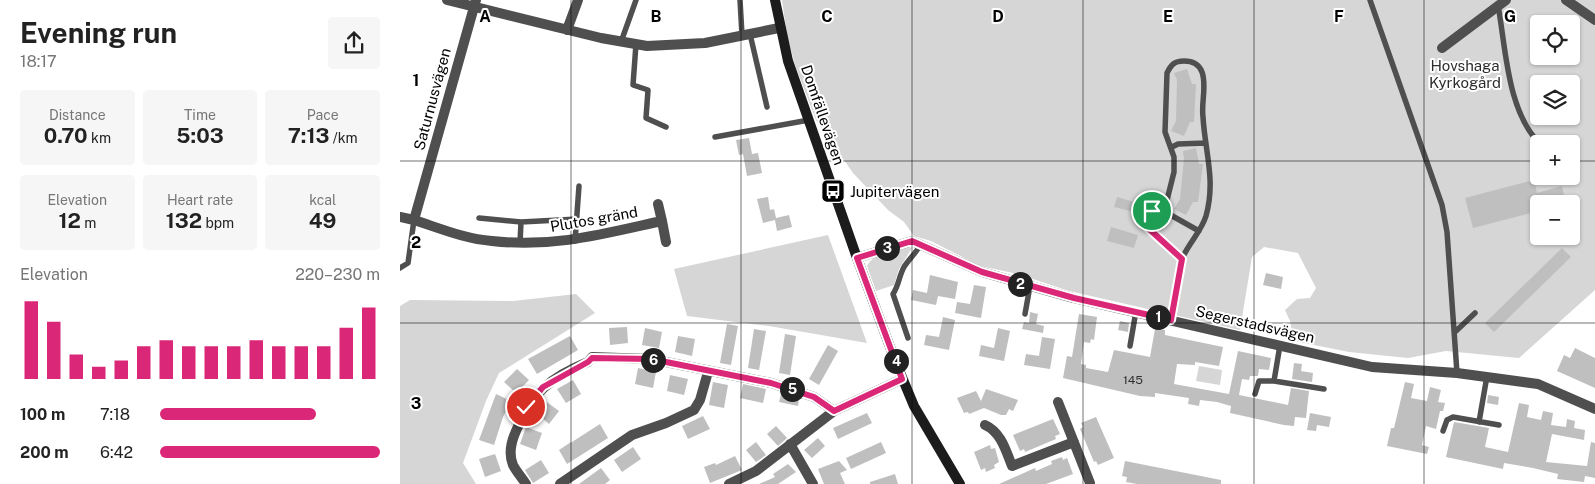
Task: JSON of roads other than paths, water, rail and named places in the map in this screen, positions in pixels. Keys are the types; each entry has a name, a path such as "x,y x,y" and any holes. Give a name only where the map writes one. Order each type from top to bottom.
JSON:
{"street":[{"path":"447,0 475,4 567,30 647,46 705,43 779,28"},
{"path":"567,30 578,0"},
{"name":"Domfällevägen","path":"775,0 779,28 788,61 857,258 902,379 914,406 960,484"},
{"path":"1566,0 1595,20"},
{"path":"1442,48 1502,3"},
{"name":"Saturnusvägen","path":"414,220 475,4"},
{"name":"Plutos gränd","path":"658,204 666,242"},
{"path":"400,217 414,220"},
{"name":"Plutos gränd","path":"414,220 490,241 520,243 575,241 662,221"},
{"name":"Segerstadsvägen","path":"857,258 912,241 921,243 982,272 1030,286 1372,367 1487,376 1538,384 1595,409"},
{"path":"526,484 514,465 511,442 520,420 533,396 543,387 592,358 651,359 708,372 771,383 814,397 834,411"},
{"path":"560,484 632,435 666,423 694,410 700,400 708,372"},
{"path":"729,484 756,471 834,411 902,379"},
{"path":"1058,402 1092,484"},
{"path":"985,425 992,428 999,436 1012,466 1074,442"},
{"path":"790,444 813,484"}],"lane":[{"path":"621,42 636,0"},
{"path":"740,0 746,35 767,107"},
{"path":"1370,0 1442,205 1447,232 1456,331 1457,373"},
{"path":"1502,3 1507,68 1526,127 1533,135"},
{"path":"636,44 633,85 648,90 646,118 666,127"},
{"path":"1164,212 1174,172 1172,147 1165,132 1167,73 1171,65 1178,61 1190,61 1198,66 1203,73 1202,116 1211,167 1206,216 1182,259 1171,320"},
{"path":"715,137 809,120"},
{"path":"1172,147 1178,144 1206,143"},
{"path":"575,241 579,186"},
{"path":"1182,259 1148,228 1144,221 1152,211 1160,209 1199,231"},
{"path":"479,218 521,222 578,219"},
{"path":"400,268 408,263 414,220"},
{"path":"520,243 521,222"},
{"path":"908,338 893,294 899,286 903,269 913,258 921,243"},
{"path":"1025,314 1030,286"},
{"path":"1130,346 1136,311"},
{"path":"1456,331 1476,313"},
{"path":"1274,382 1280,345"},
{"path":"1479,422 1487,376"},
{"path":"1255,394 1259,381 1324,390"},
{"path":"1442,431 1447,420 1453,417 1499,425"}],"place":[{"name":"Jupitervägen","path":"833,191"}],"park label":[{"name":"Hovshaga Kyrkogård","path":"1465,74"}]}
